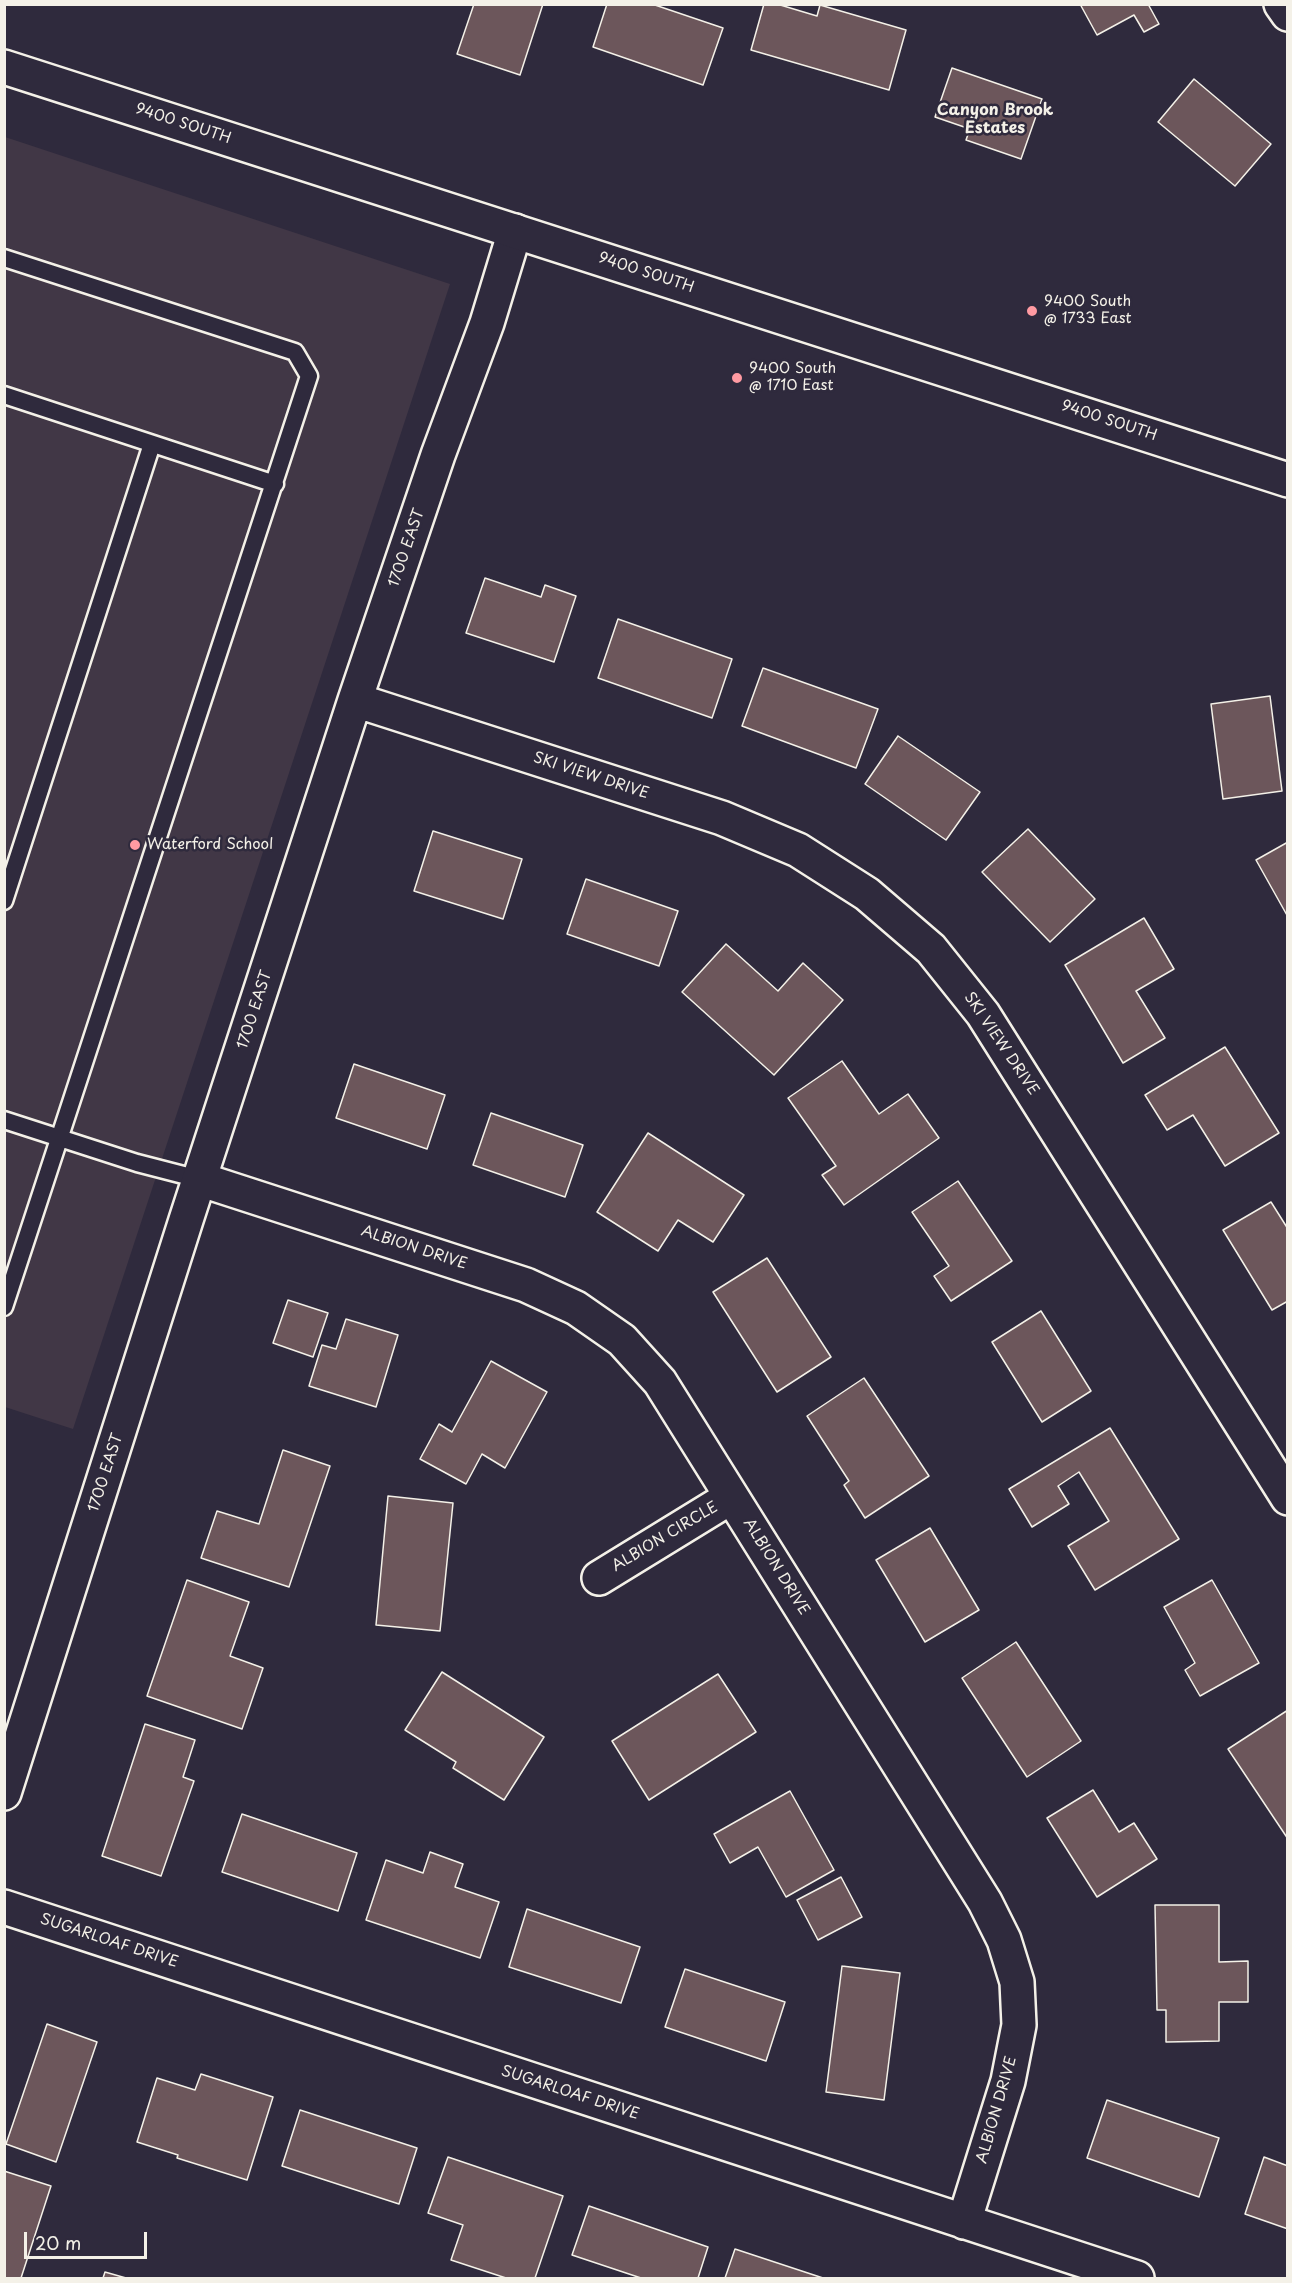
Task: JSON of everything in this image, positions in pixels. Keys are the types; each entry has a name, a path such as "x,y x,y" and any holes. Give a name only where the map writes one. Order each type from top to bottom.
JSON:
{"street":[{"path":"1281,4 1287,14"},
{"name":"9400 SOUTH","path":"4,67 1287,480"},
{"name":"1700 EAST","path":"4,1792 199,1179 355,700 438,455 487,323 514,231"},
{"name":"SKI VIEW DRIVE","path":"355,700 722,818 798,850 876,902 931,949 984,1014 1287,1498"},
{"name":"ALBION DRIVE","path":"199,1179 525,1285 576,1308 622,1340 660,1382 985,1902 1004,1940 1017,1982 1019,2025 1008,2081 964,2222"},
{"name":"ALBION CIRCLE","path":"599,1578 731,1497"},
{"name":"SUGARLOAF DRIVE","path":"4,1907 1137,2278"}],"lane":[{"path":"4,258 295,352 309,376 4,1307"},
{"path":"4,395 275,484"},
{"path":"4,901 153,444"},
{"path":"4,1120 137,1163 199,1179"}],"shaded area":[{"name":"Waterford School","path":"5,137 450,284 73,1429 5,1407"}],"building":[{"path":"474,4 543,4 520,75 457,54"},
{"path":"607,4 652,4 723,28 703,85 593,47"},
{"path":"764,4 777,4 817,16 820,5 906,30 889,90 751,50"},
{"path":"1080,4 1148,4 1159,24 1144,32 1134,15 1097,35"},
{"path":"952,68 1042,99 1021,159 966,140 970,129 935,117"},
{"path":"1194,79 1271,144 1235,186 1158,122"},
{"path":"485,578 541,597 545,585 576,596 554,662 466,633"},
{"path":"618,619 732,659 712,718 598,678"},
{"path":"763,668 878,709 856,768 742,726"},
{"path":"1270,696 1282,791 1223,799 1211,704"},
{"path":"898,736 980,792 946,840 865,784"},
{"path":"1028,829 1095,899 1050,942 982,872"},
{"path":"433,831 522,859 503,919 414,891"},
{"path":"1288,842 1288,917 1256,860"},
{"path":"586,879 678,911 659,966 567,934"},
{"path":"1144,918 1174,969 1136,991 1165,1038 1123,1063 1065,965"},
{"path":"726,944 778,991 803,963 843,1000 774,1075 682,992"},
{"path":"1225,1047 1279,1133 1225,1166 1193,1115 1167,1130 1145,1095"},
{"path":"842,1061 879,1114 908,1094 939,1138 844,1205 822,1175 836,1166 788,1098"},
{"path":"354,1064 445,1095 427,1149 336,1118"},
{"path":"491,1113 583,1145 565,1197 473,1165"},
{"path":"648,1133 744,1195 713,1242 678,1220 658,1251 597,1212"},
{"path":"958,1181 1012,1261 951,1301 934,1276 949,1266 912,1212"},
{"path":"1271,1202 1288,1229 1288,1301 1272,1310 1223,1230"},
{"path":"767,1258 831,1357 777,1392 713,1292"},
{"path":"288,1300 328,1313 313,1357 273,1343"},
{"path":"1041,1311 1091,1391 1042,1422 992,1342"},
{"path":"346,1319 398,1335 376,1407 309,1386 322,1345 336,1349"},
{"path":"491,1361 547,1392 505,1468 482,1454 466,1484 420,1459 439,1424 452,1432"},
{"path":"864,1378 929,1476 865,1518 844,1485 849,1481 807,1416"},
{"path":"1110,1428 1179,1539 1095,1590 1068,1546 1109,1521 1079,1472 1058,1486 1069,1504 1032,1527 1009,1489"},
{"path":"283,1450 330,1466 289,1587 201,1558 217,1511 259,1524"},
{"path":"388,1496 453,1503 440,1631 376,1625"},
{"path":"930,1528 979,1610 925,1642 876,1560"},
{"path":"187,1580 249,1602 230,1656 263,1668 242,1729 147,1696"},
{"path":"1212,1580 1259,1663 1200,1696 1185,1670 1195,1663 1164,1607"},
{"path":"1016,1642 1081,1741 1027,1777 962,1678"},
{"path":"442,1672 544,1737 504,1800 453,1768 456,1762 405,1730"},
{"path":"718,1674 756,1732 649,1800 612,1741"},
{"path":"1288,1710 1288,1839 1228,1749"},
{"path":"145,1724 195,1740 183,1777 194,1781 161,1876 102,1856"},
{"path":"1093,1790 1119,1832 1134,1823 1157,1859 1097,1897 1047,1818"},
{"path":"790,1791 834,1870 786,1897 758,1847 730,1863 714,1834"},
{"path":"242,1814 357,1853 338,1911 222,1872"},
{"path":"430,1852 463,1864 455,1887 499,1902 480,1958 366,1920 386,1860 423,1873"},
{"path":"841,1877 862,1917 818,1940 797,1900"},
{"path":"1155,1905 1219,1905 1219,1962 1248,1961 1248,2002 1219,2002 1219,2041 1166,2042 1166,2010 1157,2010"},
{"path":"527,1909 640,1947 621,2003 509,1967"},
{"path":"842,1966 900,1973 884,2100 826,2092"},
{"path":"685,1969 785,2002 766,2061 665,2027"},
{"path":"47,2024 97,2042 56,2162 6,2144"},
{"path":"201,2074 273,2097 247,2180 177,2158 178,2155 137,2142 157,2078 195,2090"},
{"path":"1107,2100 1219,2138 1199,2197 1087,2158"},
{"path":"300,2110 417,2148 399,2204 282,2166"},
{"path":"448,2157 563,2196 535,2278 506,2278 451,2260 463,2225 428,2213"},
{"path":"1264,2157 1288,2166 1288,2229 1245,2214"},
{"path":"4,2171 51,2186 21,2278 4,2278"},
{"path":"589,2206 708,2247 698,2278 641,2278 572,2255"},
{"path":"735,2249 823,2278 725,2278"},
{"path":"105,2272 126,2278 103,2278"}],"place":[{"name":"9400 South @ 1733 East","path":"1032,311"},
{"name":"9400 South @ 1710 East","path":"737,378"},
{"name":"Waterford School","path":"135,845"}],"district":[{"name":"Canyon Brook Estates","path":"995,120"}]}
